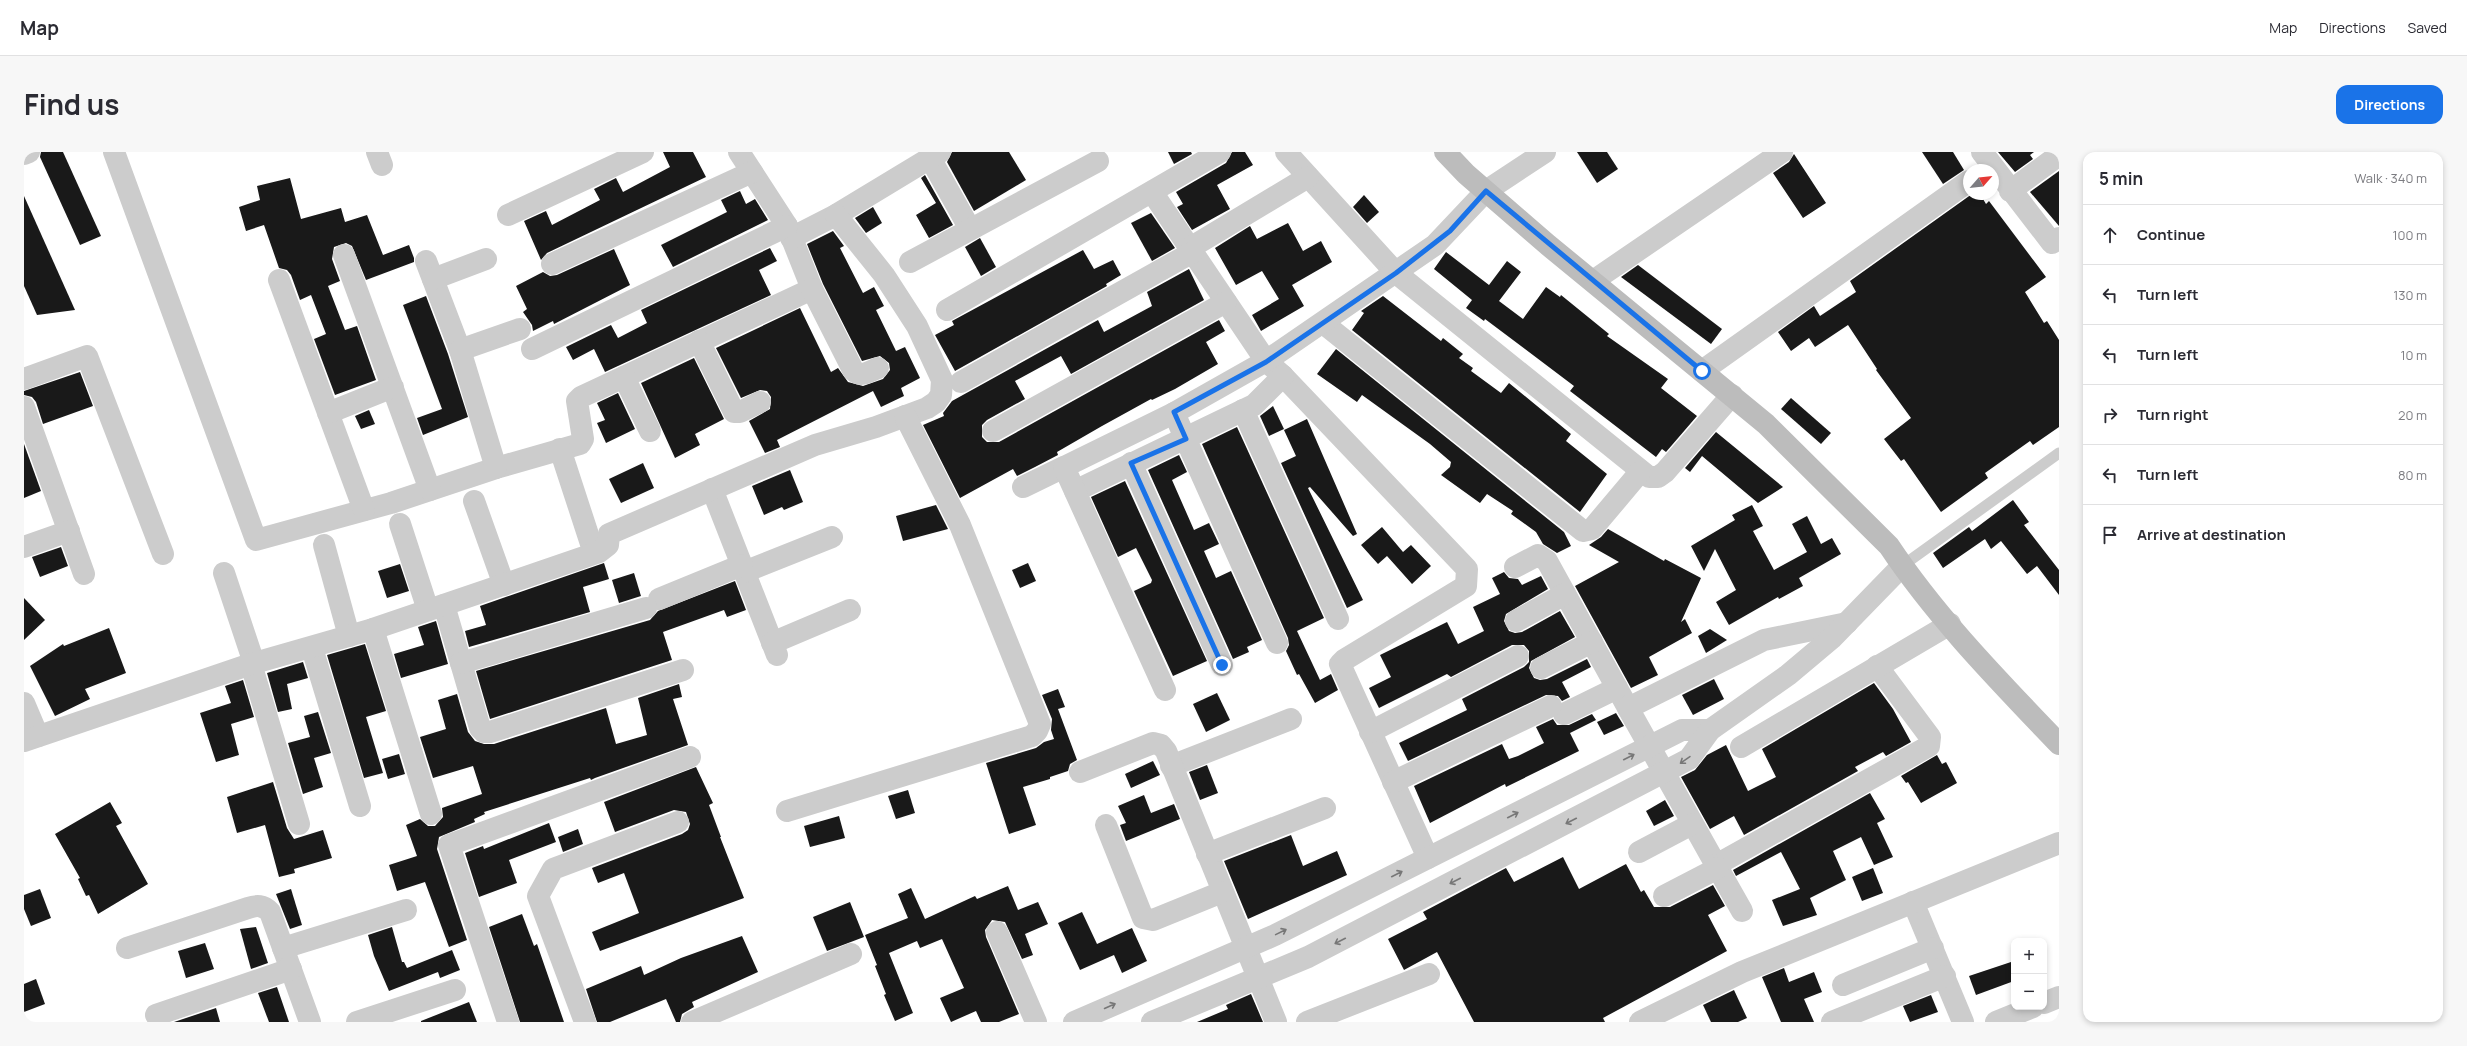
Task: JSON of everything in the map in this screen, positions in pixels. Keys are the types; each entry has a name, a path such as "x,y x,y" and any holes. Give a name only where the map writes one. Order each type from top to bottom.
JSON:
{"main road":[{"path":"1445,152 1486,191 1592,281 1766,424 1889,546 1902,566 1972,651 2059,744"}],"street":[{"path":"24,154 29,152"},
{"path":"114,152 256,540 364,510 496,468 580,444 582,439 577,401 581,397 812,289"},
{"path":"508,215 643,152"},
{"path":"739,152 789,232 812,289 853,370 857,374 862,375 878,368"},
{"path":"947,310 1220,152"},
{"path":"1286,152 1396,273 1648,477 1658,477 1665,472 1732,395"},
{"path":"1023,488 1174,412 1266,362 1396,273 1450,231 1486,191 1545,152"},
{"path":"1592,281 1782,152"},
{"path":"2010,191 2059,154"},
{"path":"532,350 789,232 836,215 935,155 970,229"},
{"path":"910,262 1098,161"},
{"path":"1986,162 2052,243 2059,238"},
{"path":"552,264 752,172"},
{"path":"961,382 1191,250 1308,177"},
{"path":"1702,371 1963,185"},
{"path":"1152,192 1266,362 1283,376 1467,569 1468,578 1466,586 1344,660 1340,664 1428,858"},
{"path":"24,704 31,738 252,664 312,648 373,629 605,549 608,545 609,534 815,445 876,427 936,402 943,387 940,372 917,326 884,275 836,215"},
{"path":"344,255 430,490"},
{"path":"486,259 429,270 460,350 496,468"},
{"path":"279,280 364,510"},
{"path":"993,431 1226,302"},
{"path":"1323,323 1583,531 1592,529 1640,472"},
{"path":"460,350 520,329"},
{"path":"699,341 734,412 740,412 760,402"},
{"path":"24,379 87,356 163,554"},
{"path":"1075,491 1131,463 1186,439 1243,410 1263,397 1283,376"},
{"path":"624,377 650,431"},
{"path":"328,413 393,387"},
{"path":"24,407 32,459 68,531 84,574"},
{"path":"1243,410 1338,619"},
{"path":"1174,412 1277,643"},
{"path":"787,811 1032,736 1037,731 1040,724 960,525 905,416"},
{"path":"560,449 594,553"},
{"path":"1131,463 1222,665"},
{"path":"1064,467 1165,690"},
{"path":"712,489 775,649 850,610"},
{"path":"474,501 504,585"},
{"path":"400,524 461,663 480,728 484,732 490,732 683,670"},
{"path":"24,547 68,531"},
{"path":"461,663 652,603 743,568 832,537"},
{"path":"324,545 349,636"},
{"path":"1515,567 1532,557 1543,557 1592,642 1663,773 1742,911"},
{"path":"1152,1022 1308,957 1663,773 1689,758 1710,730 1788,675 1847,623 1902,566"},
{"path":"224,573 299,824"},
{"path":"1516,620 1565,594"},
{"path":"1628,708 1764,640 1847,623"},
{"path":"1741,747 1950,624"},
{"path":"373,629 431,814"},
{"path":"1541,668 1592,642"},
{"path":"312,648 360,806"},
{"path":"1370,732 1518,656"},
{"path":"1664,896 1929,746 1930,737 1877,666"},
{"path":"1393,782 1558,710 1617,688"},
{"path":"1171,766 1291,719"},
{"path":"1074,1022 1275,935 1682,730 1710,730"},
{"path":"1080,772 1152,743 1163,748 1276,1022"},
{"path":"508,1022 449,845 690,757"},
{"path":"1207,854 1325,808"},
{"path":"585,1022 538,896 553,869 678,822"},
{"path":"1639,852 1692,824"},
{"path":"1106,825 1143,918 1153,920 1222,892"},
{"path":"1640,1022 1742,972 2059,843"},
{"path":"1913,902 1963,1022"},
{"path":"127,948 257,905 265,907 270,912 310,1022"},
{"path":"283,948 406,910"},
{"path":"997,932 1036,1022"},
{"path":"1843,985 1933,948"},
{"path":"692,1022 852,954"},
{"path":"156,1016 291,969"},
{"path":"1307,1022 1429,974"},
{"path":"1832,1022 1944,976"},
{"path":"357,1022 455,990"},
{"path":"2047,1002 2059,997"},
{"path":"1996,1022 2026,1010"}],"lane":[{"path":"1902,566 2059,453"}],"building":[{"path":"41,152 63,152 101,236 80,245 40,157"},
{"path":"663,152 693,152 706,177 547,253 541,260 524,221 546,211 552,225 600,200 594,189 616,178 623,192 670,167"},
{"path":"952,152 1009,152 1026,180 974,211 947,162"},
{"path":"1168,152 1191,152 1192,154 1174,164"},
{"path":"1232,152 1245,152 1253,165 1217,185 1230,209 1192,230 1177,207 1183,204 1176,192 1226,163"},
{"path":"1577,152 1607,152 1618,169 1597,183"},
{"path":"1922,152 1953,152 1963,171 1943,184"},
{"path":"1998,152 2034,152 2030,155 2033,159 2015,172"},
{"path":"1794,154 1826,203 1803,218 1773,173 1789,162"},
{"path":"2059,171 2059,226 2030,192"},
{"path":"925,175 953,225 929,238 916,215 936,203 921,178"},
{"path":"290,178 301,219 341,208 345,222 367,215 383,255 409,245 414,258 414,262 366,280 352,246 346,243 334,247 332,259 340,281 328,286 345,330 357,326 376,380 335,395 314,339 326,334 311,295 300,300 291,275 287,270 279,268 264,225 246,231 239,207 260,200 257,186"},
{"path":"740,191 746,204 755,199 768,220 673,267 661,245 727,212 721,200"},
{"path":"1364,195 1379,212 1367,223 1353,207"},
{"path":"24,196 75,310 37,315 24,286"},
{"path":"1964,200 1984,200 1986,204 1989,201 2046,277 2025,292 2044,323 2047,321 2059,340 2059,427 2033,445 2030,441 1985,473 1988,478 1941,512 1904,459 1901,461 1884,439 1911,418 1876,370 1877,369 1848,325 1815,347 1809,338 1791,351 1778,332 1814,306 1820,316 1856,292 1850,281"},
{"path":"873,207 882,223 866,233 855,218"},
{"path":"1151,213 1175,248 1152,261 1131,223"},
{"path":"1288,223 1303,251 1321,241 1332,262 1292,285 1304,306 1261,331 1252,315 1279,299 1262,271 1236,285 1215,248 1250,226 1257,239"},
{"path":"833,231 844,246 840,248 863,293 874,287 884,306 876,310 896,351 905,347 920,378 901,388 904,396 881,407 873,391 777,440 780,447 765,453 749,421 770,409 771,397 767,391 760,390 741,398 716,348 800,308 831,372 838,368 848,382 863,386 883,379 890,370 889,363 880,356 862,361 823,284 807,244"},
{"path":"980,238 996,267 981,276 965,247"},
{"path":"770,248 777,261 759,270 771,295 605,372 594,349 573,360 566,347 611,325 618,338 647,323 641,310"},
{"path":"614,249 630,285 554,324 553,321 533,331 532,325 523,312 527,309 516,286 543,272 550,276 557,275"},
{"path":"1083,250 1094,269 1113,260 1121,275 1106,284 1107,286 955,371 935,335 954,325 952,321"},
{"path":"1446,252 1489,285 1507,261 1521,272 1499,301 1523,319 1546,287 1560,297 1561,295 1609,334 1607,336 1668,379 1661,388 1697,416 1666,452 1662,449 1656,457 1570,391 1574,386 1485,319 1484,321 1466,308 1472,300 1434,269"},
{"path":"1638,265 1722,329 1711,344 1621,277"},
{"path":"1189,269 1204,300 1071,374 1061,356 1015,381 1025,399 987,420 982,425 982,437 987,442 999,442 1219,320 1225,331 1206,342 1218,364 1175,389 1152,400 1151,399 1102,426 1057,452 1058,455 1035,467 1017,476 1013,469 960,498 923,425 944,416 943,413 952,401 1098,320 1104,332 1152,306 1147,292"},
{"path":"426,296 448,354 468,417 423,435 417,418 442,409 403,305"},
{"path":"1383,296 1441,341 1443,338 1463,354 1459,358 1473,368 1471,371 1501,393 1509,383 1571,434 1566,441 1607,474 1580,512 1352,330 1364,313 1361,311"},
{"path":"1336,349 1564,532 1571,546 1557,553 1543,544 1536,532 1511,514 1513,511 1487,494 1480,503 1441,475 1450,467 1451,462 1430,444 1362,395 1357,402 1317,374"},
{"path":"694,358 724,419 695,434 700,445 675,458 641,383"},
{"path":"80,372 93,406 43,424 36,402 32,397 24,395 24,391"},
{"path":"618,393 635,429 606,443 597,423 605,420 597,403"},
{"path":"1791,398 1831,433 1821,444 1781,409"},
{"path":"1273,406 1284,429 1269,436 1260,416"},
{"path":"369,410 375,424 361,429 355,416"},
{"path":"1307,419 1357,534 1353,536 1310,487 1308,488 1363,600 1347,608 1281,463 1296,456 1284,430"},
{"path":"1237,427 1324,618 1297,631 1320,680 1331,674 1338,690 1315,703 1299,674 1297,675 1286,651 1289,645 1288,638 1202,444"},
{"path":"1716,432 1783,487 1758,503 1702,456 1690,472 1685,468"},
{"path":"24,444 41,491 24,498"},
{"path":"1179,455 1187,472 1172,480 1194,530 1209,523 1219,544 1204,551 1216,578 1231,571 1262,640 1247,647 1249,652 1233,659 1148,470"},
{"path":"643,463 654,488 621,503 609,479"},
{"path":"790,470 803,502 784,510 782,507 764,515 752,486"},
{"path":"1125,481 1207,661 1173,676 1134,591 1151,583 1152,580 1136,548 1118,557 1091,497"},
{"path":"2013,500 2029,522 2024,525 2059,570 2059,595 2037,566 2027,574 2001,541 1991,549 1985,539 1943,568 1933,553 1969,527 1972,531"},
{"path":"936,505 948,529 903,541 896,516"},
{"path":"1752,505 1763,526 1753,531 1774,570 1807,552 1792,524 1807,516 1821,544 1832,538 1841,554 1799,578 1803,586 1779,599 1778,597 1729,625 1716,602 1736,590 1715,549 1704,571 1691,546 1735,520 1732,515"},
{"path":"1382,527 1403,552 1411,545 1431,566 1412,584 1387,556 1378,564 1361,545"},
{"path":"1608,529 1664,561 1665,559 1701,578 1681,622 1685,619 1692,633 1649,657 1658,675 1631,688 1575,586 1619,562 1589,545 1601,537"},
{"path":"61,547 68,566 40,577 32,557"},
{"path":"604,563 609,579 583,587 590,612 469,647 465,631 486,625 480,606"},
{"path":"1028,563 1036,581 1020,588 1012,570"},
{"path":"400,564 409,591 387,598 378,571"},
{"path":"1504,572 1509,578 1518,579 1522,585 1541,576 1548,589 1506,614 1504,621 1509,631 1515,633 1522,632 1560,611 1575,637 1531,661 1529,668 1534,678 1540,680 1547,679 1587,659 1591,667 1562,682 1570,697 1562,701 1558,696 1546,695 1408,761 1399,743 1467,710 1462,699 1524,667 1529,662 1529,651 1524,645 1512,645 1451,677 1447,674 1379,708 1369,688 1391,677 1380,655 1447,622 1458,644 1484,631 1473,607 1500,594 1492,578"},
{"path":"634,573 641,596 619,603 612,580"},
{"path":"735,581 746,610 727,617 724,610 663,632 672,660 490,719 476,671 650,620 658,611"},
{"path":"24,598 45,620 24,640"},
{"path":"436,621 448,664 401,678 394,654 424,645 418,627"},
{"path":"109,628 126,673 85,689 90,699 55,716 30,666 63,644 64,646"},
{"path":"1710,629 1727,640 1706,653 1698,636"},
{"path":"365,644 386,711 366,717 383,773 364,778 327,655"},
{"path":"303,662 308,678 287,684 292,709 278,712 267,673"},
{"path":"1714,679 1724,699 1693,715 1682,695"},
{"path":"243,680 254,717 231,724 239,755 216,762 200,713 231,703 225,686"},
{"path":"1874,683 1893,709 1911,742 1886,756 1883,752 1855,767 1858,771 1744,835 1734,816 1710,829 1681,777 1695,770 1707,755 1726,745 1748,791 1776,777 1762,749"},
{"path":"679,684 682,697 673,699 688,745 591,780 590,778 484,812 485,814 474,819 475,822 439,837 437,849 467,940 449,947 425,882 397,891 389,865 417,856 406,825 420,819 428,826 435,826 443,817 442,808 482,794 473,766 433,778 420,737 446,729 438,700 457,694 468,732 475,741 484,744 494,744 606,708 616,744 647,735 638,698"},
{"path":"1058,689 1065,707 1058,709 1077,760 1070,764 1068,771 1050,777 1050,779 1023,787 1036,825 1009,834 986,763 1036,748 1044,742 1054,739 1051,730 1052,719 1042,695"},
{"path":"1217,693 1230,720 1206,732 1193,704"},
{"path":"318,712 331,753 314,758 323,787 303,794 288,743 310,737 304,716"},
{"path":"1616,713 1624,726 1604,735 1597,722"},
{"path":"1592,714 1596,720 1570,733 1579,751 1506,787 1505,784 1430,823 1414,786 1502,744 1509,759 1518,756 1544,743 1536,727 1553,719 1557,725 1569,725"},
{"path":"399,754 405,774 388,779 382,759"},
{"path":"1937,755 1942,764 1946,762 1957,783 1921,803 1908,782 1906,783 1901,776"},
{"path":"1153,761 1160,775 1131,788 1125,774"},
{"path":"1207,765 1218,793 1200,800 1189,772"},
{"path":"696,767 713,803 709,805 744,898 600,951 592,932 639,913 624,873 598,883 592,868 682,834 688,830 690,824 686,812 674,810 615,832 604,802"},
{"path":"273,782 287,828 294,839 323,830 332,858 294,869 295,873 279,877 265,825 237,833 227,797"},
{"path":"908,790 915,813 896,819 888,796"},
{"path":"1870,793 1885,819 1877,823 1893,857 1874,865 1861,837 1833,851 1846,880 1810,898 1817,915 1783,926 1772,900 1800,889 1781,852 1736,876 1733,870"},
{"path":"1144,795 1151,813 1174,804 1180,819 1126,841 1120,825 1126,823 1118,806"},
{"path":"1665,800 1674,816 1654,826 1646,811"},
{"path":"110,802 122,823 116,826 148,884 98,914 89,895 86,896 78,879 80,878 55,834"},
{"path":"839,816 845,838 810,847 804,826"},
{"path":"549,823 556,842 509,860 517,883 479,897 465,853 483,846 484,849"},
{"path":"578,829 583,844 563,852 558,837"},
{"path":"1291,835 1303,866 1337,851 1347,875 1248,919 1224,861"},
{"path":"1563,857 1579,889 1626,864 1641,892 1644,890 1654,907 1670,907 1713,885 1725,906 1708,915 1727,951 1603,1018 1605,1022 1474,1022 1437,952 1404,970 1388,939 1427,919 1423,912 1506,868 1514,882"},
{"path":"1873,868 1883,893 1862,901 1852,877"},
{"path":"1008,886 1018,910 1038,902 1048,924 1025,934 1033,955 1022,959 1005,922 992,920 985,930 986,937 1019,1014 999,1022 981,1022 976,1011 951,1022 940,998 964,988 942,939 920,948 917,941 889,953 913,1013 895,1021 884,995 886,994 875,966 877,965 865,935 908,918 898,894 911,888 925,919 975,896 977,899"},
{"path":"40,889 51,918 31,926 24,909 24,895"},
{"path":"291,889 302,925 290,929 276,894"},
{"path":"850,902 864,937 827,951 813,917"},
{"path":"1082,912 1097,944 1132,928 1147,961 1122,973 1114,955 1080,970 1058,923"},
{"path":"522,914 534,946 537,944 564,1022 520,1022 489,927"},
{"path":"256,927 268,963 251,969 240,929"},
{"path":"392,927 402,962 404,962 407,968 452,950 460,970 440,978 438,972 389,991 374,956 368,935"},
{"path":"742,936 758,972 692,1002 694,1007 682,1014 680,1022 676,1022 666,999 610,1022 597,1022 586,989 641,966 644,975 681,958"},
{"path":"205,943 214,969 186,978 178,951"},
{"path":"2011,962 2011,982 1976,995 1969,976"},
{"path":"1784,968 1789,982 1814,972 1822,992 1804,999 1814,1022 1781,1022 1762,977"},
{"path":"36,979 45,1004 24,1012 24,984"},
{"path":"277,987 289,1022 269,1022 258,993"},
{"path":"1734,990 1747,1018 1738,1022 1711,1022 1703,1005"},
{"path":"1251,994 1263,1022 1197,1022 1228,1009 1226,1005"},
{"path":"1931,995 1938,1012 1910,1022 1903,1006"},
{"path":"469,1002 477,1022 421,1022 421,1021"},
{"path":"216,1008 220,1022 174,1022"}],"route":[{"path":"1222,665 1131,463 1186,439 1174,412 1266,362 1396,273 1435,245 1450,231 1486,191 1548,245 1702,371"}]}
